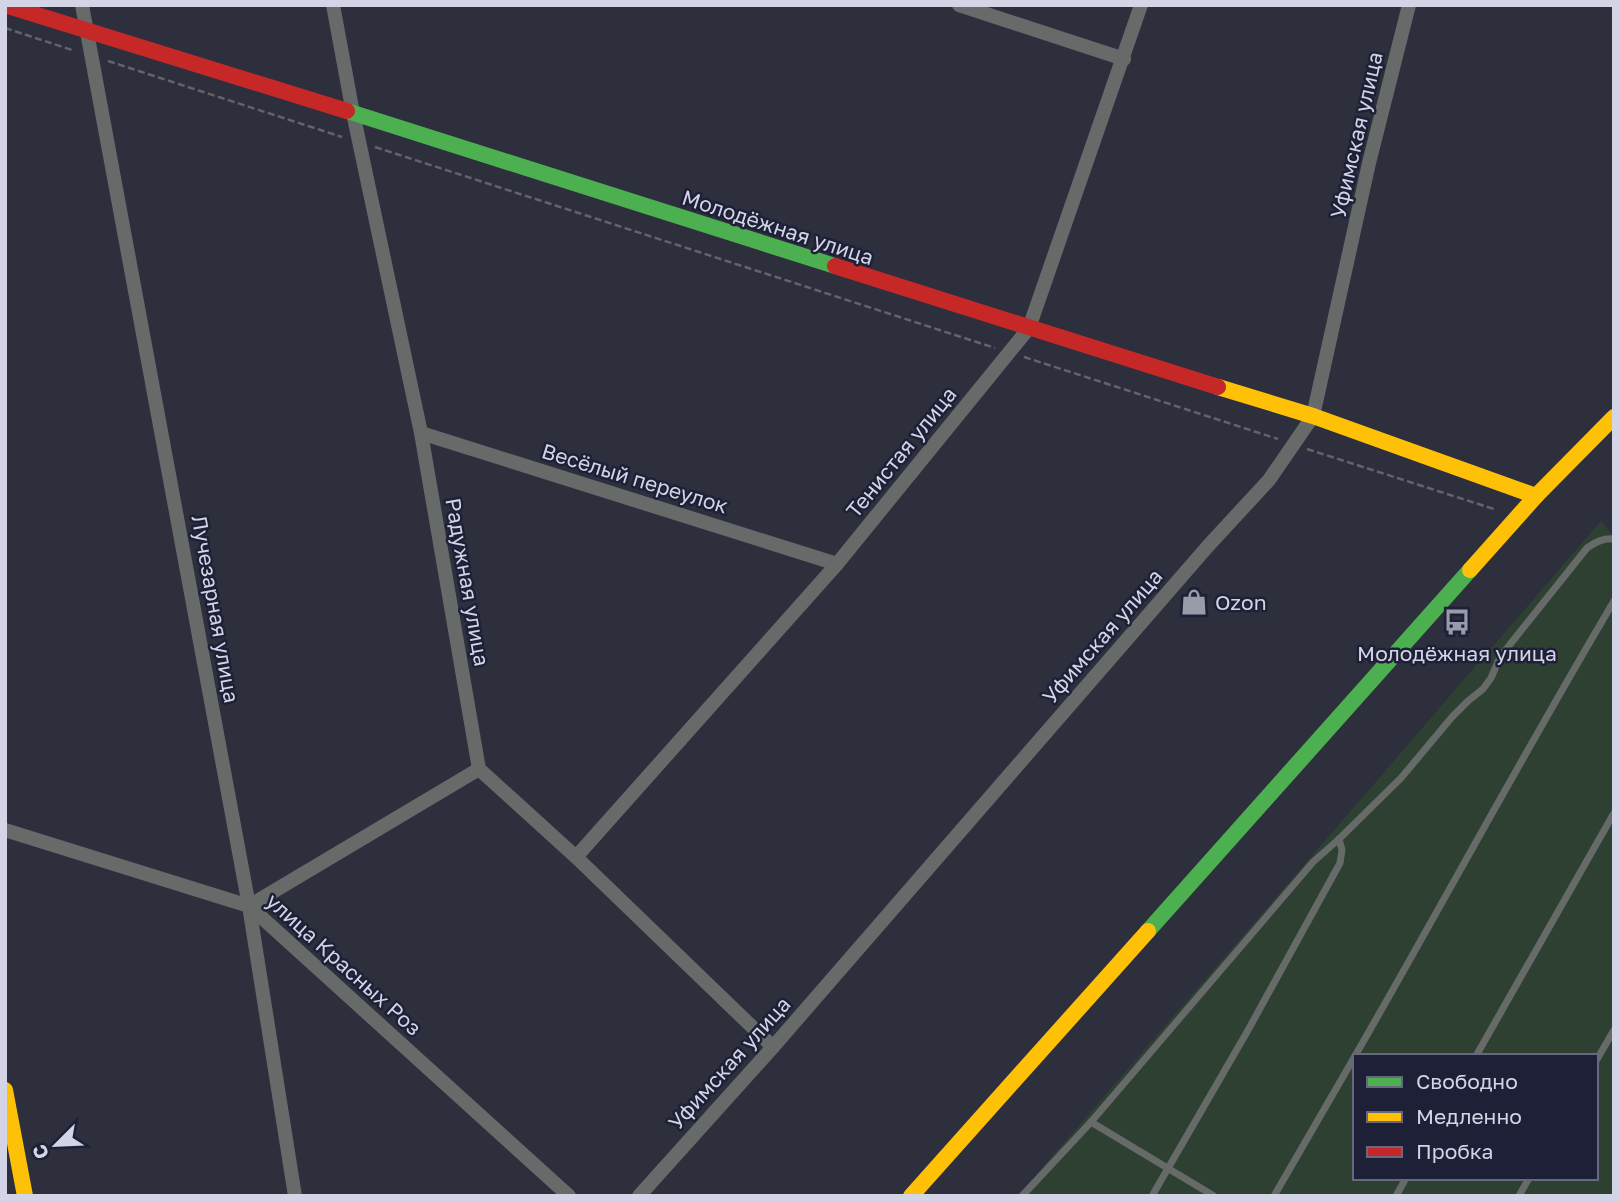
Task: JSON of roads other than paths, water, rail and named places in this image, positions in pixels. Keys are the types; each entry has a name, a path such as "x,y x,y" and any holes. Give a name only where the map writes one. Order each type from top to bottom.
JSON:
{"street":[{"name":"Молодёжная улица","path":"5,5 1312,416 1536,496"},
{"name":"Лучезарная улица","path":"82,5 249,906 295,1196"},
{"name":"Радужная улица","path":"334,5 353,113 421,433 479,769"},
{"path":"959,5 1124,59"},
{"name":"Тенистая улица","path":"576,857 837,564 1029,328 1142,5"},
{"name":"Уфимская улица","path":"639,1196 773,1047 1269,480 1312,416 1369,163 1409,5"},
{"path":"911,1196 1536,496 1614,417"},
{"name":"Весёлый переулок","path":"421,433 837,564"},
{"path":"249,906 479,769 576,857 773,1047"},
{"name":"улица Красных Роз","path":"5,830 249,906 569,1196"},
{"path":"5,1090 25,1196"}],"lane":[{"path":"1022,1196 1091,1122 1313,862 1401,778 1452,717 1483,689 1500,657 1587,548 1597,541 1614,539"},
{"path":"1356,1054 1510,779 1614,601"},
{"path":"1477,1054 1614,813"},
{"path":"1152,1196 1340,863 1342,850 1339,839"},
{"path":"1598,1058 1614,1030"},
{"path":"1274,1196 1353,1059"},
{"path":"1091,1122 1214,1196"},
{"path":"1396,1196 1405,1180"},
{"path":"1519,1196 1528,1180"}],"place":[{"name":"Ozon","path":"1194,602"},
{"name":"Молодёжная улица","path":"1457,622"}]}
